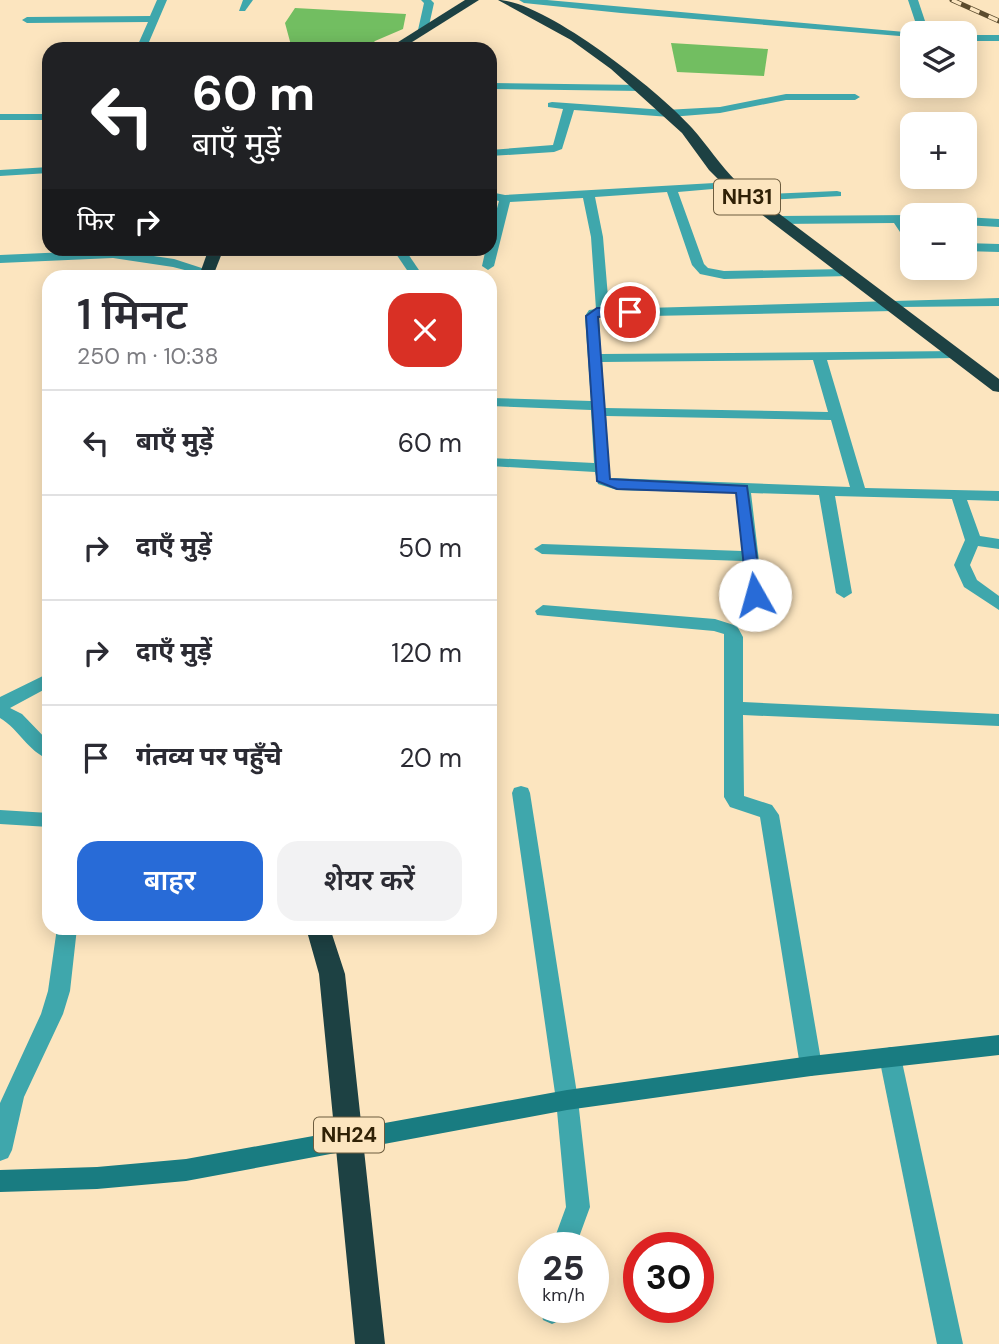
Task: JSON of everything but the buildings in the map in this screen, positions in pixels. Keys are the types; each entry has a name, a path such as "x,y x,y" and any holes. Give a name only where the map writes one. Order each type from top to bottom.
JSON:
{"highway":[{"path":"404,42 473,0"},
{"name":"NH31","path":"504,0 593,50 669,114 732,185 999,387"},
{"name":"NH24","path":"320,935 331,974 370,1344"}],"street":[{"path":"144,42 162,0"},
{"path":"423,30 429,3 426,0"},
{"path":"524,0 652,15 900,33"},
{"path":"913,0 920,21"},
{"path":"27,20 152,19"},
{"path":"977,38 999,38"},
{"path":"497,86 641,88"},
{"path":"552,105 669,114 729,109 786,97 855,97"},
{"path":"497,153 554,149 558,146 569,107"},
{"path":"0,117 42,117"},
{"path":"0,173 42,170"},
{"path":"497,197 505,199 732,185"},
{"path":"671,188 698,265 704,271 724,275 846,273"},
{"path":"588,192 597,237 603,312"},
{"path":"748,198 837,194"},
{"path":"497,231 505,199"},
{"path":"777,220 897,219 900,224"},
{"path":"977,222 999,223"},
{"path":"977,247 999,248"},
{"path":"0,259 68,256"},
{"path":"127,256 174,263 195,270"},
{"path":"488,266 491,256"},
{"path":"999,302 603,312 594,313 592,316 603,481 617,485 999,496"},
{"path":"596,358 955,354"},
{"path":"819,356 859,492"},
{"path":"497,402 599,409 837,416"},
{"path":"497,462 602,468"},
{"path":"743,489 755,595"},
{"path":"826,491 844,593"},
{"path":"958,495 973,540 962,565 967,578 999,604"},
{"path":"973,540 999,544"},
{"path":"542,549 750,556"},
{"path":"543,611 724,627 731,630 734,637 734,797 737,802 763,808 769,815 811,1066"},
{"path":"42,682 0,707 16,719 42,747"},
{"path":"732,708 999,720"},
{"path":"521,793 566,1100 578,1207 569,1232"},
{"path":"0,817 42,820"},
{"path":"0,1150 13,1097 52,1014 59,991 66,935"},
{"path":"0,1181 97,1178 186,1170 566,1100 811,1066 999,1045"},
{"path":"890,1057 950,1344"}],"shaded area":[{"path":"295,8 406,14 403,29 374,42 290,42 285,23"},
{"path":"671,43 768,49 764,76 677,72"}],"railway":[{"path":"952,0 999,21"}],"route":[{"path":"630,312 592,314 603,481 617,485 743,489 755,595"}]}
